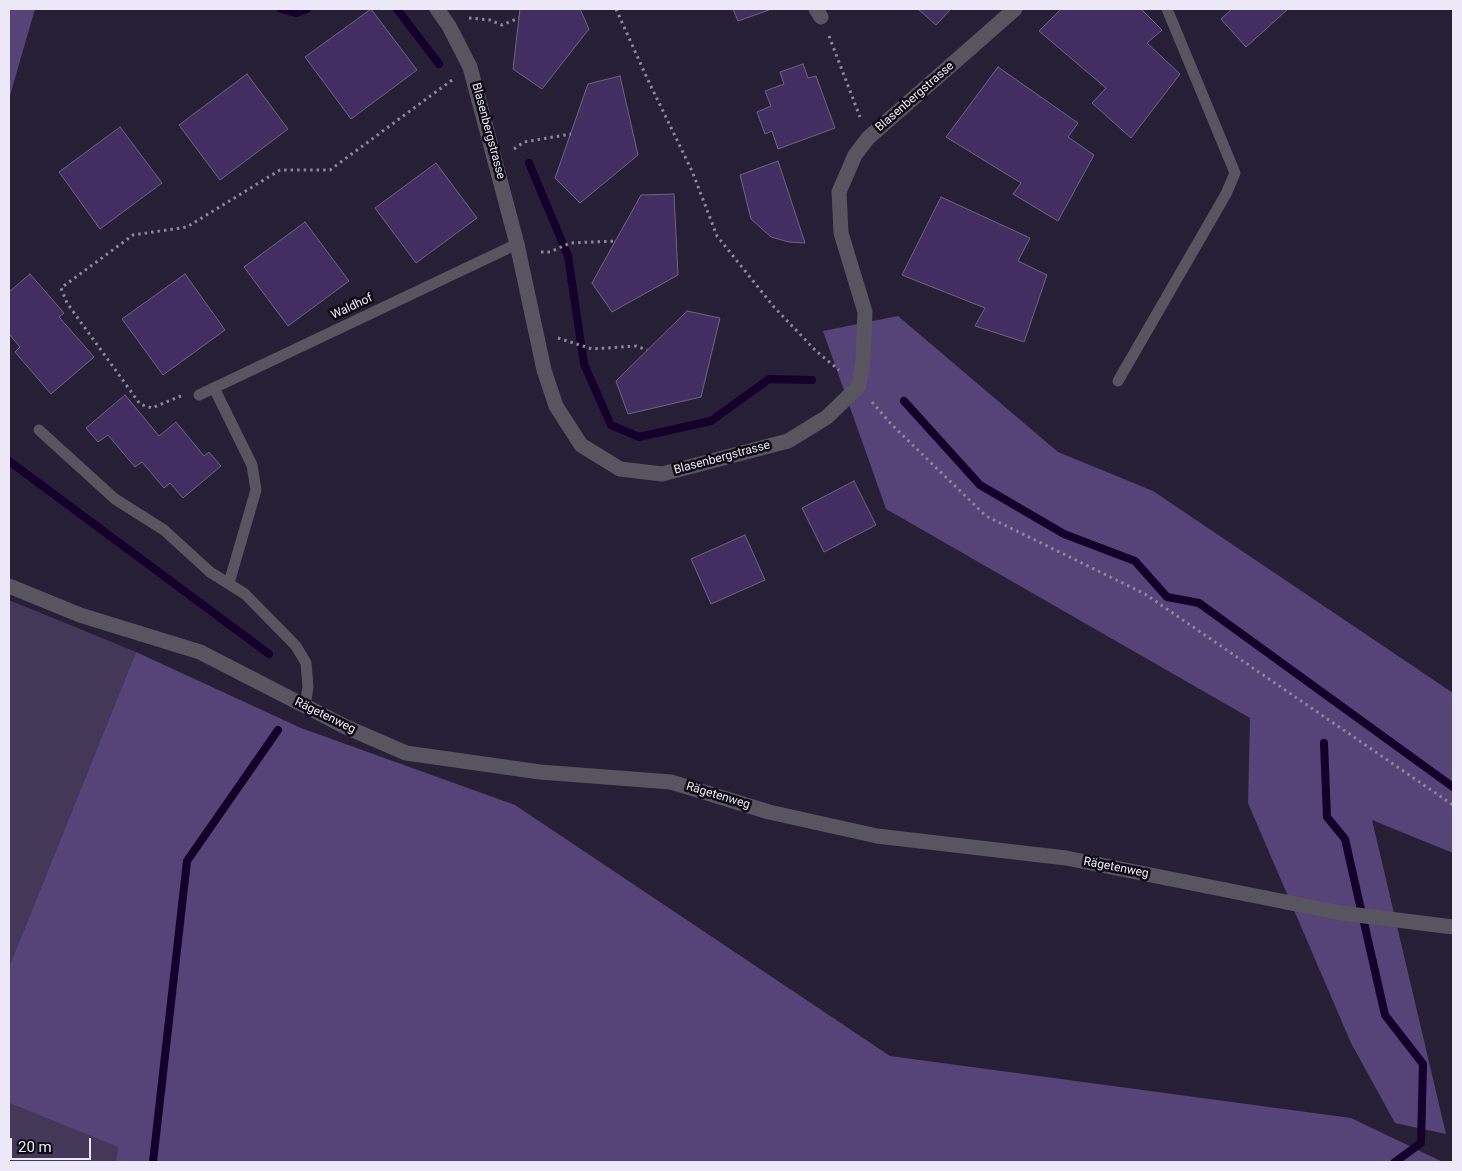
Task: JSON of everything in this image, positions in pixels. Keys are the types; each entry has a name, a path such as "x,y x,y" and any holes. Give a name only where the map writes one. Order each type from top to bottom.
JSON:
{"street":[{"name":"Blasenbergstrasse","path":"437,9 449,26 470,67 518,244 544,370 556,406 581,445 620,469 662,474 788,441 827,417 859,386 863,358 865,312 842,233 840,192 855,155 868,138 1015,9"},
{"name":"Rägetenweg","path":"9,586 80,616 200,652 346,727 406,752 540,772 671,782 769,812 877,836 1066,858 1341,913 1389,921 1453,927"}],"lane":[{"path":"1118,381 1226,194 1235,173 1167,9"},
{"name":"Waldhof","path":"199,395 518,244"},
{"path":"214,388 252,465 256,490 229,584"},
{"path":"39,430 115,498 164,530 210,572 245,594 296,646 306,663 308,687 305,706"}],"path":[{"path":"616,9 692,171 717,236 774,307 816,351 859,386 891,424 986,516 1145,594 1453,805"},
{"path":"819,13 868,138"},
{"path":"465,21 472,17 490,20 502,26 519,18"},
{"path":"199,395 183,395 152,408 140,404 67,303 61,288 133,235 187,227 280,170 330,170 470,67"},
{"path":"510,152 524,142 571,134"},
{"path":"550,252 570,243 616,241"},
{"path":"568,342 592,349 636,346 648,350"}],"shaded area":[{"path":"9,9 35,9 9,99"},
{"path":"898,316 1058,452 1153,491 1453,693 1453,853 1372,820 1446,1134 1395,1123 1351,1043 1248,803 1250,718 886,509 823,331"},
{"path":"9,600 136,652 9,967"},
{"path":"136,652 301,728 515,805 890,1056 1351,1118 1443,1162 116,1162 118,1147 9,1103 9,967"},
{"path":"9,1103 119,1147 116,1162 9,1162"}],"building":[{"path":"371,9 417,70 351,119 305,57"},
{"path":"520,9 580,9 589,29 542,89 513,69"},
{"path":"733,9 769,9 769,10 738,21"},
{"path":"918,9 951,9 936,25"},
{"path":"1061,9 1141,9 1162,30 1147,43 1180,74 1131,138 1092,103 1106,88 1039,31"},
{"path":"1232,9 1288,9 1246,47 1221,19"},
{"path":"803,64 808,78 816,76 835,128 778,149 772,131 765,134 757,112 771,106 765,91 784,84 780,72"},
{"path":"998,67 1078,123 1068,137 1094,155 1058,221 1013,194 1021,183 946,137"},
{"path":"247,74 288,129 220,180 179,125"},
{"path":"620,76 638,155 580,203 555,178 588,84"},
{"path":"120,127 162,183 100,229 59,172"},
{"path":"778,161 805,243 789,242 771,237 751,219 740,175"},
{"path":"436,163 477,218 416,263 375,208"},
{"path":"674,194 678,275 612,312 592,283 641,195"},
{"path":"941,197 1030,238 1018,261 1047,275 1024,342 975,326 985,308 902,275"},
{"path":"305,222 349,281 288,326 244,267"},
{"path":"30,274 64,313 59,317 94,357 51,394 15,352 20,347 9,334 9,292"},
{"path":"185,274 225,330 163,375 122,319"},
{"path":"687,311 720,318 701,397 628,414 616,381"},
{"path":"125,395 159,436 176,422 204,456 209,452 221,466 183,498 170,483 164,488 142,462 135,467 108,435 98,442 86,428"},
{"path":"854,481 876,525 824,552 802,508"},
{"path":"745,535 765,580 711,604 691,559"}],"waterway":[{"path":"281,9 296,13 307,9"},
{"path":"397,9 439,64"},
{"path":"529,163 568,256 584,364 611,425 639,437 711,421 769,379 812,380"},
{"path":"904,401 980,485 1064,534 1135,561 1167,597 1199,603 1453,787"},
{"path":"9,461 269,654"},
{"path":"153,1162 187,861 278,730"},
{"path":"1324,743 1327,817 1345,839 1385,1015 1423,1064 1421,1143 1395,1162"}]}
